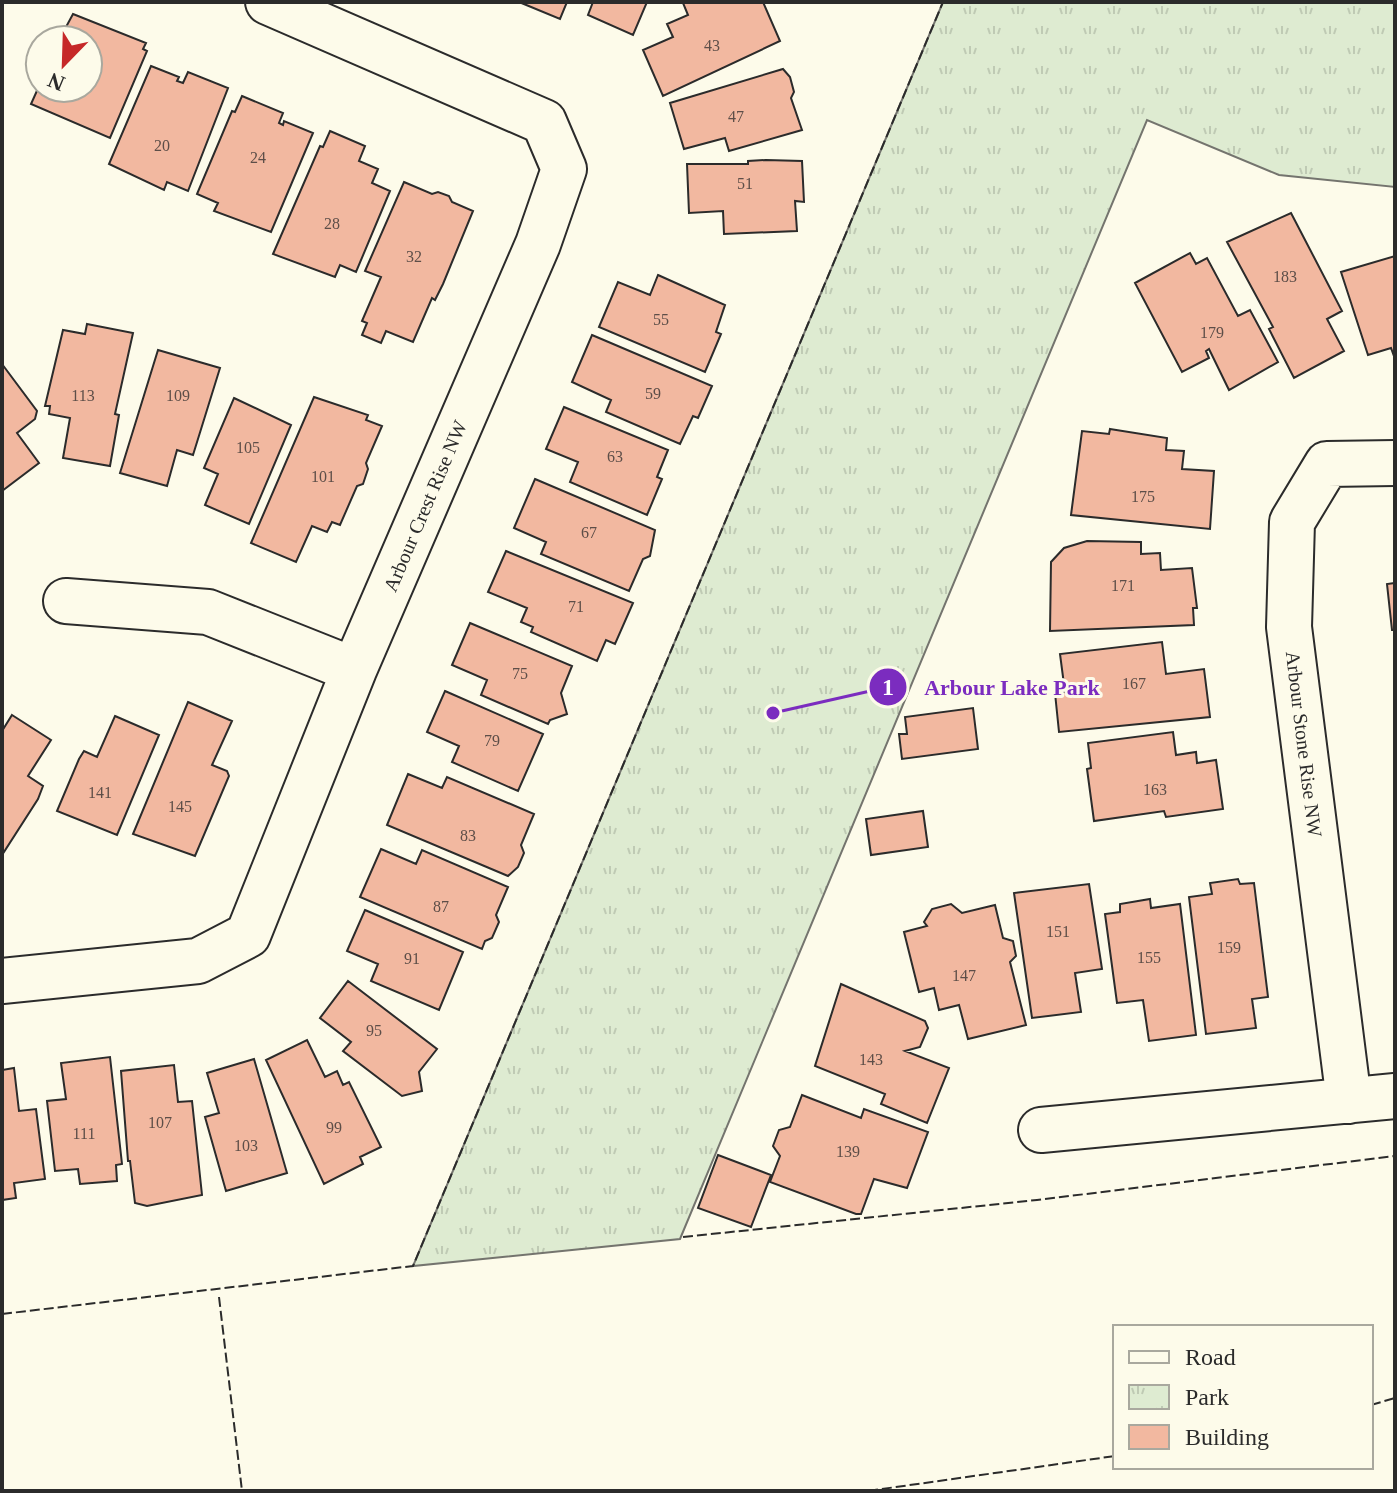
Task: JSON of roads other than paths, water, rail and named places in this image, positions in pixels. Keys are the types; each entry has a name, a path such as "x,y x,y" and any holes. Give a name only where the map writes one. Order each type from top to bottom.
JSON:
{"street":[{"name":"Arbour Crest Rise NW","path":"2,981 198,961 248,935 354,670 538,244 564,169 544,122 268,2"},
{"name":"Arbour Stone Rise NW","path":"1349,1101 1289,627 1292,522 1327,464 1395,463"},
{"path":"66,601 208,612 354,670"},
{"path":"1041,1130 1395,1096"}],"place":[{"name":"Arbour Lake Park","path":"773,713"}]}
